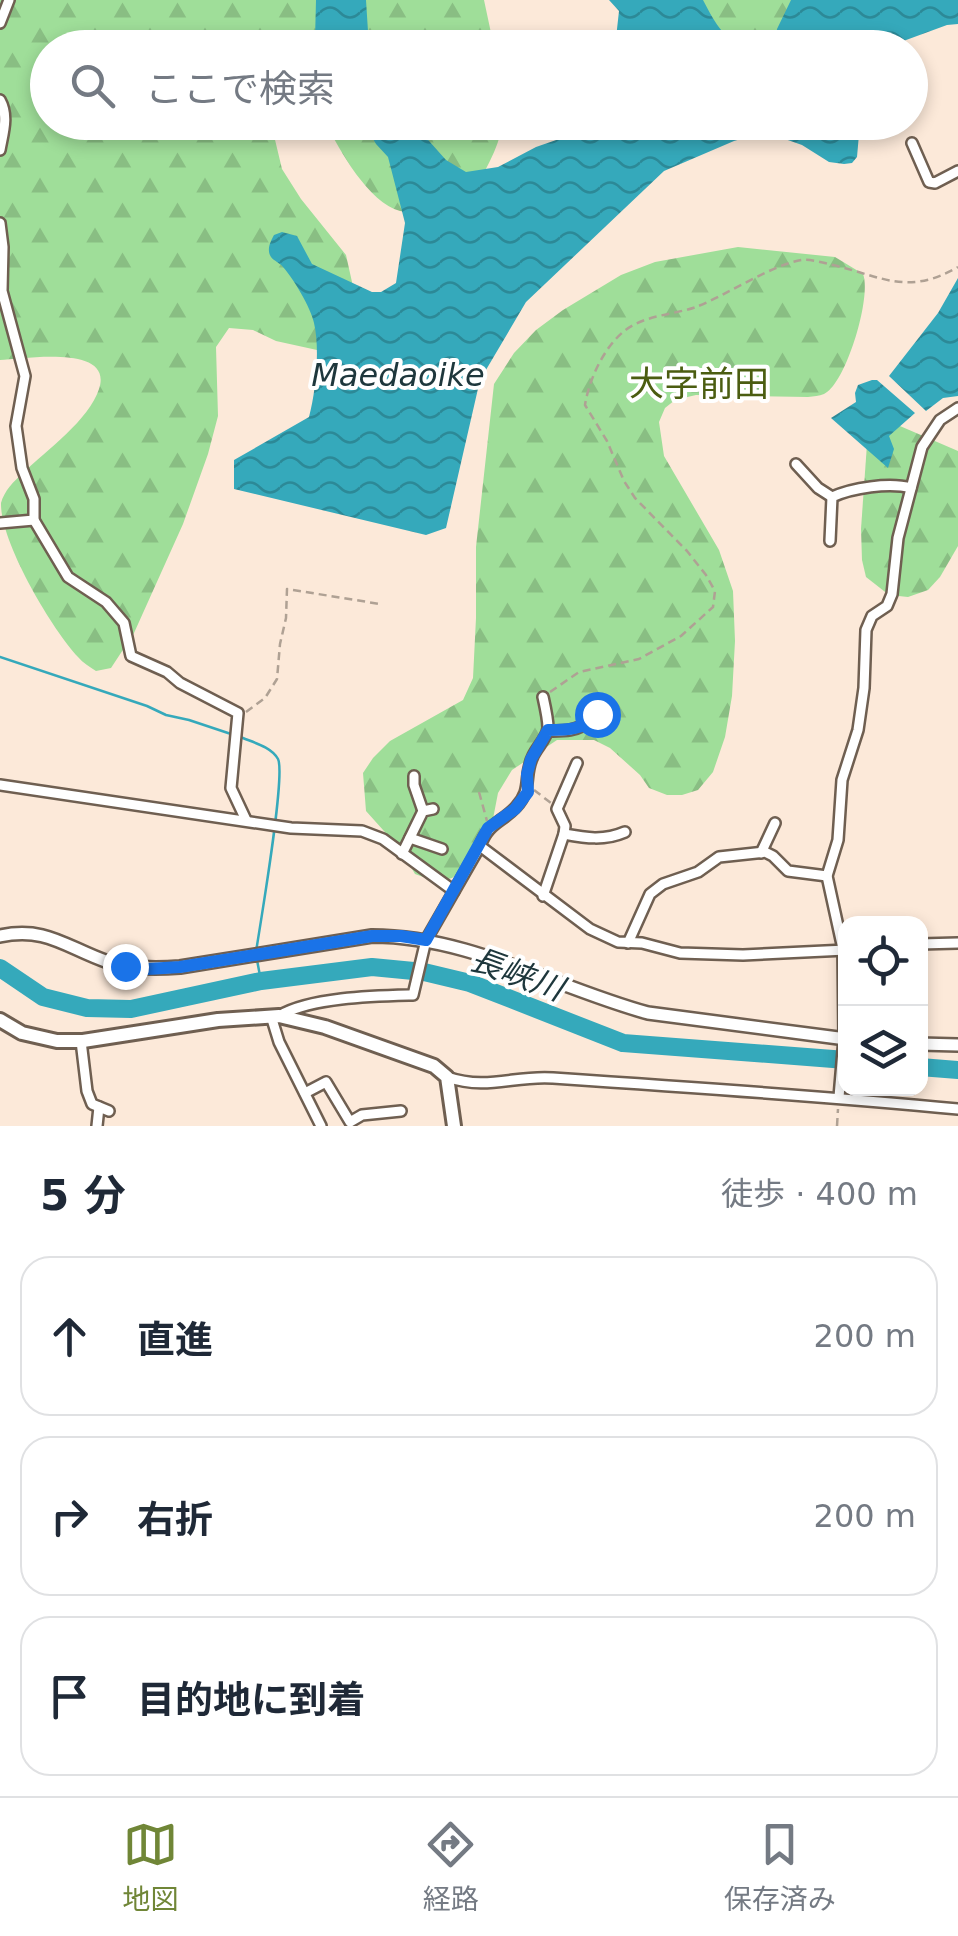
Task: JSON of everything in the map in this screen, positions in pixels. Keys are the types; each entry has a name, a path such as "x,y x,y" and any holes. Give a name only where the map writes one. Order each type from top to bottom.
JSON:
{"main road":[{"path":"0,1020 22,1033 57,1041 275,1016 325,1027 434,1066 447,1078 454,1126"}],"street":[{"path":"0,23 9,0"},
{"path":"0,100 6,121 0,150"},
{"path":"912,143 929,182 935,183 958,171"},
{"path":"0,223 4,247 2,291 25,376 16,426 22,468 34,499 34,520 68,577 106,602 124,624 131,656 238,713 231,788 246,820"},
{"path":"838,924 827,876 838,840 842,780 858,730 866,630 872,616 887,606 892,594 898,538 922,447 940,420 958,408"},
{"path":"796,464 832,498"},
{"path":"832,498 846,491 897,484 911,488"},
{"path":"830,542 832,498"},
{"path":"0,523 34,520"},
{"path":"321,1126 279,1042 275,1016 293,1008 368,996 414,995 424,944 488,828 515,809 528,792 531,759 548,730 543,696"},
{"path":"586,708 588,722"},
{"path":"548,730 581,727 597,714"},
{"path":"543,896 564,834 565,826 556,810 577,762"},
{"path":"402,854 428,810 414,785 414,776"},
{"path":"0,785 292,828 362,832 383,839 454,892"},
{"path":"760,852 775,823"},
{"path":"564,834 610,838 625,832"},
{"path":"410,838 442,849"},
{"path":"480,846 590,929 618,942 642,943 680,953 743,955 838,950"},
{"path":"628,943 650,894 663,884 698,872 719,857 760,852 773,856 788,871 827,876"},
{"path":"0,936 50,936 104,961 148,969 372,936 401,936 424,944 462,948 648,1012 838,1041"},
{"path":"928,944 958,943"},
{"path":"81,1040 87,1091 92,1104 104,1109 97,1126"},
{"path":"928,1044 958,1045"},
{"path":"447,1078 482,1085 541,1077 838,1095"},
{"path":"304,1093 326,1082 350,1122 362,1115 401,1111"},
{"path":"848,1096 958,1108"}],"path":[{"path":"543,696 579,672 639,658 681,636 713,607 715,591 706,575 636,498 585,405 588,384 624,331 637,323 692,308 803,260 909,284 943,276 958,266"},
{"path":"237,718 265,698 277,679 287,589 380,604"},
{"path":"528,787 538,791 556,810"},
{"path":"479,792 488,828"},
{"path":"837,1126 839,1096"}],"green space":[{"path":"0,0 484,0 490,30 30,30 30,140 275,140 282,169 346,255 356,300 317,350 276,341 253,330 229,328 216,347 218,416 208,454 183,524 134,633 111,668 96,671 84,663 55,627 18,561 1,503 20,476 86,412 99,389 100,375 93,365 64,357 0,360"},
{"path":"654,0 848,0 800,30 680,30"},
{"path":"335,140 498,140 470,200 424,210 407,212 388,206 366,187"},
{"path":"738,247 835,257 863,274 865,285 848,357 841,374 824,394 696,395 675,400 665,408 659,422 664,456 719,550 733,591 732,696 725,737 713,772 698,790 667,795 649,788 610,748 594,740 557,740 512,770 498,793 492,824 467,867 452,878 437,882 415,874 401,850 366,811 363,773 390,741 463,700 473,678 476,547 494,384 514,353 536,330 621,275 655,262"},
{"path":"886,420 958,451 958,546 928,590 908,597 889,595 866,577 862,560 867,444"}],"water":[{"path":"316,0 366,0 368,30 315,30"},
{"path":"609,0 703,0 721,30 617,30 619,11"},
{"path":"791,0 958,0 958,24 928,32 777,30"},
{"name":"Maedaoike","path":"374,140 428,140 446,160 466,172 498,167 556,140 737,140 664,171 526,302 480,380 446,528 426,535 234,489 234,460 309,417 314,395 314,323 296,286 270,254 274,235 282,232 297,236 312,264 372,292 381,292 396,283 405,223 388,157"},
{"name":"Maedaoike","path":"788,140 858,140 857,157 844,164 829,162"},
{"path":"958,278 958,396 943,398 926,411 889,376 938,313"},
{"path":"877,380 915,413 889,436 894,449 888,468 831,418 856,402 858,385"}],"waterway":[{"path":"0,657 231,734"},
{"path":"238,736 271,751 278,759 280,771 256,952"},
{"path":"257,960 261,981"},
{"name":"長峡川","path":"0,968 43,997 87,1008 131,1009 261,981 372,967 424,972 470,983 623,1043 838,1059"},
{"name":"長峡川","path":"928,1068 958,1070"}],"district":[{"name":"大字前田","path":"699,384"}],"route":[{"path":"125,966 180,967 372,936 426,940 488,828 515,809 528,792 531,759 548,730 581,727 597,714"}]}
